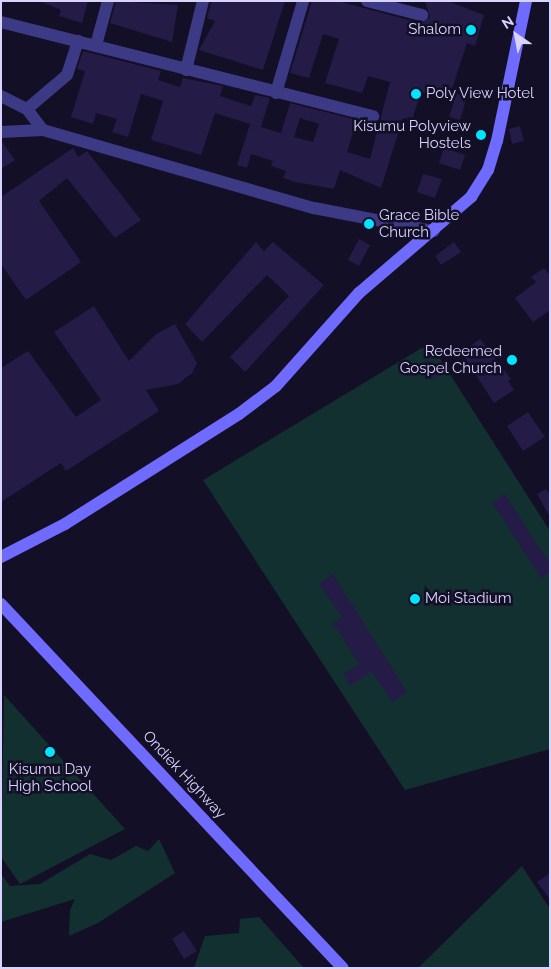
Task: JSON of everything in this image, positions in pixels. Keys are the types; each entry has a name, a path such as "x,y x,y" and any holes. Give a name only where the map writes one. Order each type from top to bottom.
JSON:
{"street":[{"path":"96,45 108,1"},
{"path":"186,70 203,1"},
{"path":"276,93 303,1"},
{"path":"368,1 422,15"},
{"path":"1,557 65,524 239,414 276,386 359,293 434,231 471,197 488,170 526,1"},
{"path":"1,22 373,116"},
{"path":"27,109 67,75 78,41"},
{"path":"1,96 27,109 43,130"},
{"path":"1,132 43,130 314,208 434,231"},
{"name":"Ondiek Highway","path":"1,604 343,968"}],"green space":[{"name":"Moi Stadium","path":"430,343 550,531 550,749 405,790 203,480"},
{"path":"4,695 125,829 20,884 1,857"},
{"path":"159,839 175,873 98,923 69,936 70,910 75,899 1,922 1,874 10,886 40,884 90,854 111,860 136,846 148,851"},
{"path":"522,866 550,909 550,968 418,968"},
{"path":"259,917 304,968 194,968 205,936 239,933 240,919"}],"building":[{"path":"40,1 88,1 82,23 59,16 61,10"},
{"path":"116,1 178,5 172,42 110,23"},
{"path":"212,1 285,1 263,70 199,50 215,21 207,18"},
{"path":"312,1 338,1 420,23 430,17 425,1 448,1 484,15 475,46 467,43 451,92 467,97 460,120 449,117 454,102 421,92 412,120 403,118 381,188 340,170 334,189 295,182 283,178 286,171 271,166 273,161 251,154 247,168 237,165 250,124 215,113 201,155 151,140 163,101 141,94 128,137 112,132 117,119 96,113 93,124 71,117 85,71 77,69 83,51 161,71 158,80 180,87 183,78 223,86 220,96 251,106 255,95 270,98 261,127 281,133 290,103 357,120 347,152 370,159 390,82 368,76 362,93 325,83 339,39 323,34 309,78 290,73","holes":["300,118 319,124 313,142 294,137"]},
{"path":"520,126 524,141 512,144 509,129"},
{"path":"1,140 15,160 1,169"},
{"path":"73,148 78,157 87,151 141,220 115,238 67,178 39,201 81,262 26,300 1,264 1,197"},
{"path":"444,148 465,155 460,170 439,163"},
{"path":"423,174 442,179 435,198 417,192"},
{"path":"359,239 370,245 359,266 348,260"},
{"path":"256,242 264,251 273,242 324,285 245,372 230,357 289,296 267,275 202,342 185,324"},
{"path":"454,242 461,252 441,265 435,256"},
{"path":"544,268 550,275 550,310 533,322 515,298 536,282 531,277"},
{"path":"94,306 129,361 156,334 175,324 197,363 192,373 178,384 146,390 159,411 66,471 61,463 1,502 1,368 28,351 76,417 101,400 54,332"},
{"path":"480,339 511,379 508,381 514,390 494,403 461,352"},
{"path":"428,360 439,374 431,380 420,365"},
{"path":"528,412 545,437 523,451 507,426"},
{"path":"546,489 550,495 550,517 537,494"},
{"path":"505,494 550,564 550,573 541,578 492,502"},
{"path":"333,574 407,692 392,702 372,672 350,686 343,674 359,664 333,623 342,617 319,584"},
{"path":"550,873 550,899 537,882"},
{"path":"184,931 197,951 184,959 172,939"}],"place":[{"name":"Shalom","path":"471,30"},
{"name":"Poly View Hotel","path":"416,94"},
{"name":"Kisumu Polyview Hostels","path":"481,135"},
{"name":"Grace Bible Church","path":"369,224"},
{"name":"Redeemed Gospel Church","path":"512,360"},
{"name":"Moi Stadium","path":"415,599"},
{"name":"Kisumu Day High School","path":"50,752"}]}
